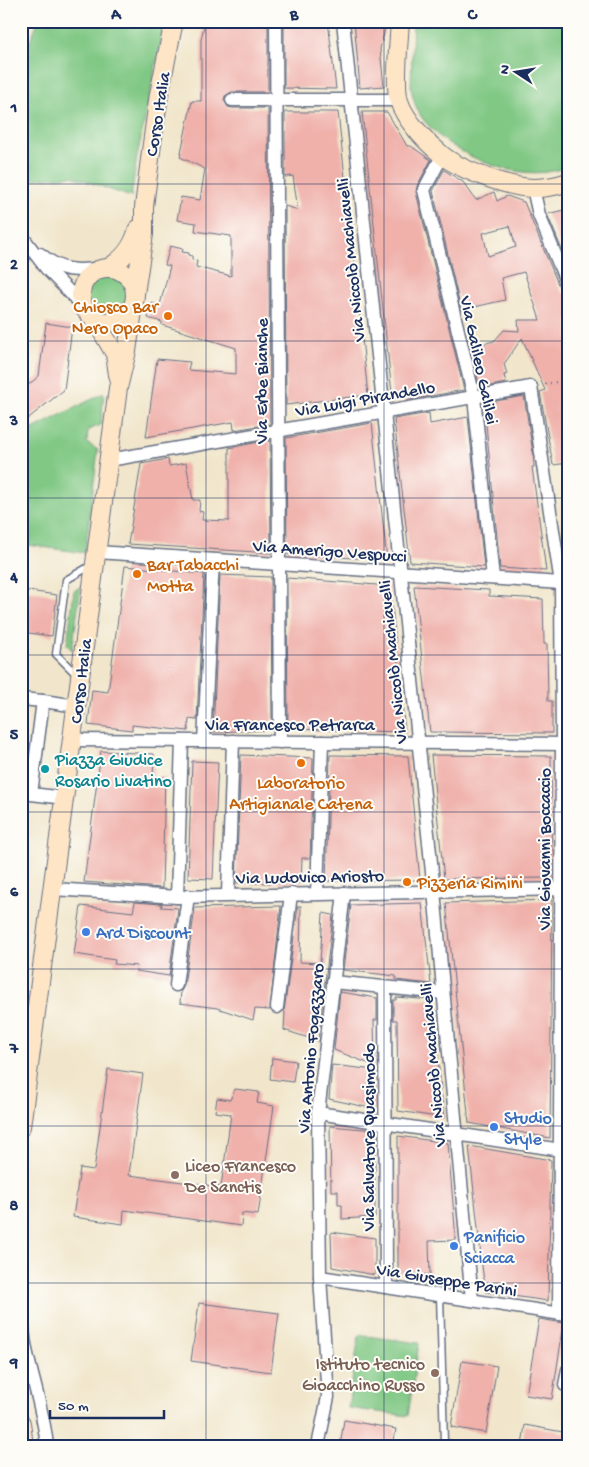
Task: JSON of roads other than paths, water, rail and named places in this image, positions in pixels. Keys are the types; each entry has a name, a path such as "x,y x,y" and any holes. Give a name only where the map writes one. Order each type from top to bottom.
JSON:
{"main road":[{"name":"Corso Italia","path":"144,207 159,94 174,21"},
{"path":"400,21 397,72 398,100 414,127 442,156 462,167 503,184 533,188 553,187 568,182"},
{"path":"118,388 116,354 81,300 83,284 87,278 103,268 117,263 128,252 137,233 144,207"},
{"path":"118,388 127,351 135,299 144,234 144,207"},
{"path":"89,313 102,322 118,321 124,317 135,299 134,286 127,275 121,271 103,268"},
{"name":"Corso Italia","path":"21,1140 118,388"},
{"path":"21,1423 24,1446"}],"street":[{"name":"Via Erbe Bianche","path":"276,21 280,742"},
{"name":"Via Niccolò Machiavelli","path":"342,21 434,891 472,1300"},
{"path":"232,100 398,100"},
{"name":"Via Galileo Galilei","path":"442,156 424,190 474,397 493,578"},
{"path":"533,188 539,215 568,286"},
{"path":"21,235 50,262 67,270 103,268"},
{"path":"31,246 46,268 89,313"},
{"name":"Via Luigi Pirandello","path":"109,460 531,387"},
{"name":"Via Giovanni Boccaccio","path":"531,387 561,583 565,744 563,1314"},
{"name":"Via Amerigo Vespucci","path":"96,558 213,560 561,583"},
{"path":"204,741 213,560"},
{"path":"21,699 77,706"},
{"path":"43,702 31,794 65,798"},
{"name":"Via Francesco Petrarca","path":"72,740 565,744"},
{"path":"176,985 182,896 182,741"},
{"path":"228,895 234,741"},
{"path":"317,893 322,742"},
{"name":"Via Ludovico Ariosto","path":"53,889 182,896 564,889"},
{"name":"Via Antonio Fogazzaro","path":"318,1446 328,1397 320,1277 318,1112 344,893"},
{"path":"277,1007 291,894"},
{"path":"333,982 443,993"},
{"name":"Via Salvatore Quasimodo","path":"385,987 386,1287"},
{"path":"318,1112 564,1150"},
{"name":"Via Giuseppe Parini","path":"320,1277 563,1314"},
{"path":"21,1304 22,1329 26,1352 46,1431 47,1446"},
{"path":"565,1385 568,1370"}],"lane":[{"path":"80,678 56,654 66,580 96,558"},
{"path":"440,1295 444,1443 460,1446"}],"place":[{"name":"Chiosco Bar Nero Opaco","path":"168,316"},
{"name":"Bar Tabacchi Motta","path":"137,574"},
{"name":"Laboratorio Artigianale Catena","path":"301,763"},
{"name":"Piazza Giudice Rosario Livatino","path":"45,769"},
{"name":"Pizzeria Rimini","path":"407,882"},
{"name":"Ard Discount","path":"86,932"},
{"name":"Studio Style","path":"494,1127"},
{"name":"Liceo Francesco De Sanctis","path":"175,1175"},
{"name":"Panificio Sciacca","path":"454,1246"},
{"name":"Istituto tecnico Gioacchino Russo","path":"435,1373"}]}
